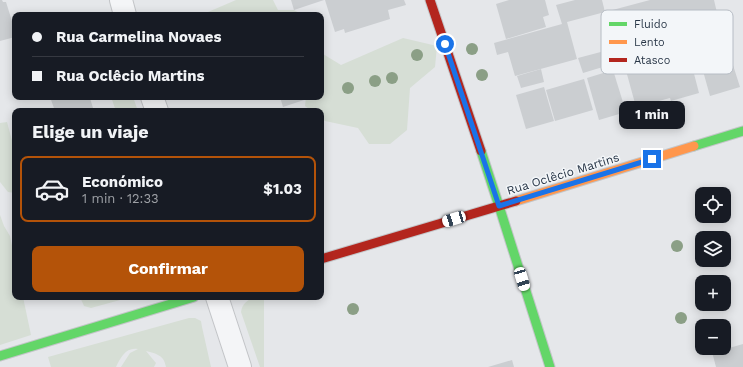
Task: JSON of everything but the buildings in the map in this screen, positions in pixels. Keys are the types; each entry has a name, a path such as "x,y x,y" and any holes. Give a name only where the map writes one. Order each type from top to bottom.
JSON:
{"street":[{"path":"121,0 125,12"},
{"path":"430,0 499,206 550,367"},
{"name":"Rua Oclêcio Martins","path":"324,258 743,131"},
{"path":"0,356 184,300"},
{"path":"218,300 240,367"}],"shaded area":[{"path":"236,0 273,0 278,10 294,10 298,12 208,12"},
{"path":"403,38 437,46 435,67 410,88 407,130 390,144 369,144 358,128 325,121 324,108 308,108 305,106 306,100 324,100 324,55 341,65"},
{"path":"112,100 134,100 137,108 115,108"},
{"path":"7,122 12,141 12,193 8,192 0,182 0,123"},
{"path":"0,215 10,236 12,246 12,300 24,300 31,335 0,345"},
{"path":"81,300 120,300 91,308 84,306"},
{"path":"249,300 264,300 264,367 260,367 241,312 245,303"},
{"path":"189,318 195,318 201,321 211,367 166,367 162,357 146,351 156,363 154,367 121,367 130,353 138,349 134,349 127,351 124,354 116,367 51,367 48,357"}],"traffic: fast":[{"path":"694,146 743,131"},
{"path":"481,151 550,367"},
{"path":"0,356 184,300"}],"traffic: slow":[{"path":"516,201 694,146"}],"traffic: jam":[{"path":"430,0 481,151"},
{"path":"324,258 516,201"}],"route":[{"path":"445,44 499,206 652,159"}]}
